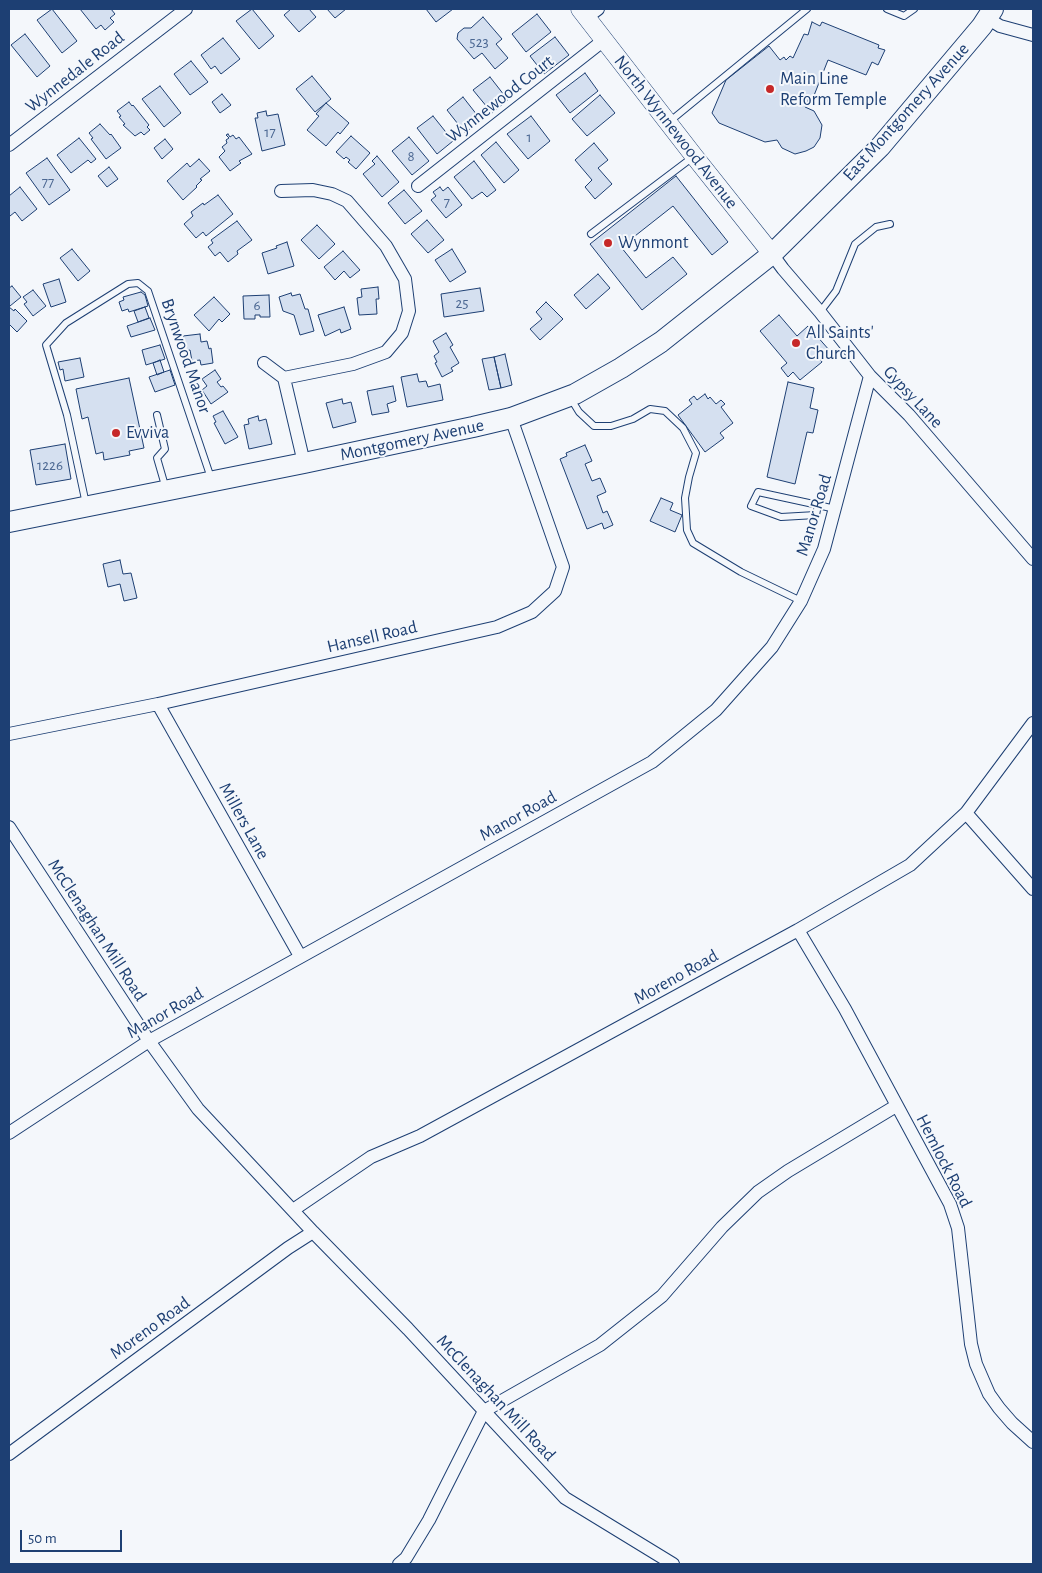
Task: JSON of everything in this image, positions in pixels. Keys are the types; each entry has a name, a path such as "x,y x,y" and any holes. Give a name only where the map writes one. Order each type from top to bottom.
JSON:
{"main road":[{"name":"East Montgomery Avenue","path":"772,254 880,147 988,12"},
{"name":"Montgomery Avenue","path":"9,522 304,463 511,418 569,396 621,368 661,342 772,254"}],"street":[{"name":"Wynnedale Road","path":"9,145 186,9"},
{"name":"North Wynnewood Avenue","path":"588,12 604,40 772,254"},
{"path":"988,12 1000,26 1033,35"},
{"name":"Wynnewood Court","path":"418,186 604,40"},
{"path":"281,192 313,190 332,194 347,201 386,246 405,279 409,310 402,333 386,352 353,364 284,378"},
{"name":"Gypsy Lane","path":"772,254 870,376 909,415 1033,559"},
{"path":"264,363 284,378 304,463"},
{"name":"Manor Road","path":"9,1132 149,1041 652,762 716,710 772,647 801,601 824,550 870,376"},
{"name":"Hansell Road","path":"9,734 158,704 497,627 532,612 555,591 563,567 511,418"},
{"name":"Millers Lane","path":"158,704 300,956"},
{"name":"Moreno Road","path":"293,1210 371,1157 420,1136 798,930 910,865 966,813 1033,723"},
{"path":"966,813 1033,889"},
{"name":"McClenaghan Mill Road","path":"9,827 149,1041 198,1109 313,1232 408,1329 565,1498 673,1564"},
{"name":"Hemlock Road","path":"798,930 845,1009 950,1204 958,1228 971,1344 981,1376 989,1394 999,1408 1033,1442"},
{"path":"399,1564 406,1558 429,1520 484,1411 600,1345 662,1296 722,1227 758,1192 788,1171 896,1106"},
{"name":"Moreno Road","path":"9,1454 288,1248 313,1232"}],"lane":[{"path":"668,123 807,9"},
{"path":"887,9 904,16 914,9"},
{"path":"591,234 694,156"},
{"path":"820,312 836,291 855,244 876,227 890,224"},
{"name":"Brynwood Manor","path":"86,506 67,415 46,344 66,323 128,284 138,283 148,290 212,482"},
{"path":"569,396 579,412 594,426 611,426 634,419 650,409 665,411 683,428 696,453 685,498 687,530 693,543 741,572 801,601"},
{"path":"157,415 165,449 157,458 166,490"},
{"path":"818,505 816,515 781,517 751,506 758,492 818,505 835,510"}],"building":[{"path":"52,9 77,41 62,53 37,20"},
{"path":"80,9 111,9 115,14 110,18 114,22 105,30 101,25 96,29"},
{"path":"252,9 274,36 259,49 236,21"},
{"path":"291,9 309,9 316,17 299,32 284,15"},
{"path":"327,9 346,9 335,18"},
{"path":"426,9 453,9 436,22"},
{"path":"537,14 551,32 526,52 512,34"},
{"path":"483,17 502,39 496,44 508,58 495,69 482,53 474,59 457,39 458,33 464,28 471,28"},
{"name":"Main Line Reform Temple","path":"812,22 820,26 822,22 879,45 878,48 885,50 878,65 872,62 866,75 828,60 813,98 809,97 805,107 814,111 822,125 820,138 814,147 795,154 782,148 777,140 765,142 719,123 712,113 726,80 769,46 780,60 784,57 786,60 790,56 793,58 804,34 808,35"},
{"path":"25,34 50,66 37,77 11,45"},
{"path":"555,37 569,55 544,74 530,56"},
{"path":"223,38 240,59 221,74 215,66 211,69 201,55"},
{"path":"191,61 208,82 190,95 174,74"},
{"path":"585,73 598,91 570,113 556,95"},
{"path":"312,76 331,99 315,112 296,89"},
{"path":"490,77 508,100 492,113 473,90"},
{"path":"160,86 181,113 164,127 142,99"},
{"path":"222,94 231,105 220,113 212,102"},
{"path":"600,95 615,113 587,136 572,119"},
{"path":"463,97 481,120 465,133 447,110"},
{"path":"129,102 149,125 147,127 150,130 144,135 141,132 135,136 123,125 125,124 119,117 121,116 117,111"},
{"path":"326,103 349,123 326,146 307,130 319,116 316,114"},
{"path":"266,111 267,116 278,114 285,145 262,151 255,118 258,118 257,113"},
{"path":"433,116 453,141 437,154 417,128"},
{"path":"531,116 550,141 528,159 507,134"},
{"path":"100,124 111,134 121,148 106,159 91,139 93,138 89,133"},
{"path":"228,134 230,137 233,135 236,139 239,137 252,154 239,161 241,163 230,171 219,157 225,151 222,147 227,143 226,140 229,138 226,135"},
{"path":"351,136 370,153 356,169 348,162 350,160 346,157 344,159 336,152"},
{"path":"409,137 429,161 412,175 392,151"},
{"path":"79,138 96,159 91,163 88,160 71,173 57,155"},
{"path":"165,139 173,149 162,159 154,148"},
{"path":"496,142 519,170 504,183 481,155"},
{"path":"594,143 608,160 598,168 612,184 595,199 585,187 592,180 575,160"},
{"path":"377,156 399,182 382,197 363,174 375,164 372,161"},
{"path":"47,158 70,190 49,205 26,173"},
{"path":"199,159 210,171 200,179 202,180 197,187 183,200 167,181 187,163 190,167"},
{"path":"474,161 496,190 487,197 482,192 472,199 454,177"},
{"path":"109,167 118,179 107,187 98,176"},
{"name":"Wynmont","path":"676,176 728,242 712,255 673,206 621,247 646,278 673,257 687,274 642,310 590,244"},
{"path":"20,187 37,209 22,221 15,212 10,216 9,214 9,196"},
{"path":"440,187 443,191 448,187 462,205 446,218 431,200 436,196 433,192"},
{"path":"404,190 422,211 405,224 388,203"},
{"path":"218,195 233,214 206,236 203,232 196,238 184,224 193,216 191,212"},
{"path":"427,220 444,240 428,253 411,234"},
{"path":"237,221 252,240 237,251 238,254 228,262 220,252 215,256 208,247 213,243 211,240"},
{"path":"317,225 335,244 319,259 301,240"},
{"path":"287,242 294,266 268,274 262,253"},
{"path":"72,249 90,271 78,281 60,258"},
{"path":"452,249 466,272 450,282 435,260"},
{"path":"343,251 360,270 350,278 344,271 335,280 324,267"},
{"path":"598,274 610,288 586,309 574,295"},
{"path":"59,279 66,302 51,307 43,284"},
{"path":"12,286 21,297 10,306 9,288"},
{"path":"378,287 379,299 376,299 377,314 359,315 357,298 362,297 361,289"},
{"path":"480,288 484,311 444,317 441,294"},
{"path":"33,290 46,306 33,316 24,304 27,302 23,297"},
{"path":"141,292 145,295 148,306 129,312 128,309 122,311 119,302 124,300 123,297"},
{"path":"291,293 292,296 300,294 305,309 308,309 314,331 300,335 294,315 283,311 279,297"},
{"path":"269,295 270,317 255,315 255,319 244,319 243,296"},
{"path":"214,297 230,314 222,322 219,319 209,331 194,315"},
{"path":"546,302 563,319 540,340 530,329 542,319 536,312"},
{"path":"9,307 14,311 15,309 27,321 17,332 9,324"},
{"path":"145,307 149,318 138,322 134,311"},
{"path":"344,307 351,329 341,333 340,329 325,336 318,315"},
{"name":"All Saints' Church","path":"779,315 797,336 808,326 830,351 820,359 822,362 800,380 793,372 788,377 781,368 787,363 760,331"},
{"path":"150,318 155,330 131,337 127,326"},
{"path":"446,333 453,345 450,347 459,363 451,368 453,371 442,377 435,363 437,362 434,356 439,352 433,341"},
{"path":"200,334 201,342 207,341 209,349 211,348 213,363 201,365 200,360 192,361 190,350 185,351 183,336"},
{"path":"160,345 165,359 146,365 142,350"},
{"path":"505,354 512,385 501,388 494,357"},
{"path":"494,357 501,388 489,390 482,359"},
{"path":"80,358 84,377 65,381 63,369 60,370 58,362"},
{"path":"160,360 164,372 157,375 153,363"},
{"path":"170,370 175,385 155,392 149,377"},
{"path":"215,370 221,379 217,382 228,392 211,404 202,390 207,386 202,379"},
{"path":"417,374 419,382 426,381 428,387 440,384 443,400 407,407 401,377"},
{"name":"Evviva","path":"129,378 144,448 129,451 130,455 104,460 103,452 96,454 88,417 82,419 76,389"},
{"path":"788,382 814,388 810,408 818,410 813,433 807,432 795,484 767,477"},
{"path":"393,386 396,401 387,404 389,412 372,415 367,391"},
{"path":"705,394 708,399 710,397 716,404 721,400 725,404 721,407 733,423 720,433 724,438 705,452 678,415 692,404 689,400 694,396 697,400"},
{"path":"342,399 343,404 351,402 356,422 333,428 326,403"},
{"path":"223,411 238,437 225,444 214,423 216,422 213,416"},
{"path":"258,416 259,421 266,419 272,444 249,449 244,425 249,424 248,419"},
{"path":"65,444 71,479 36,485 30,450"},
{"path":"585,445 592,461 585,464 592,481 600,478 606,492 597,496 603,513 607,511 613,525 604,529 602,523 587,529 560,459 567,456 566,453"},
{"path":"661,498 673,503 670,510 682,515 675,532 650,521"},
{"path":"120,560 123,574 131,573 137,598 124,601 120,584 108,587 103,564"}],"place":[{"name":"Main Line Reform Temple","path":"770,89"},
{"name":"Wynmont","path":"608,243"},
{"name":"All Saints' Church","path":"796,343"},
{"name":"Evviva","path":"116,433"}]}
